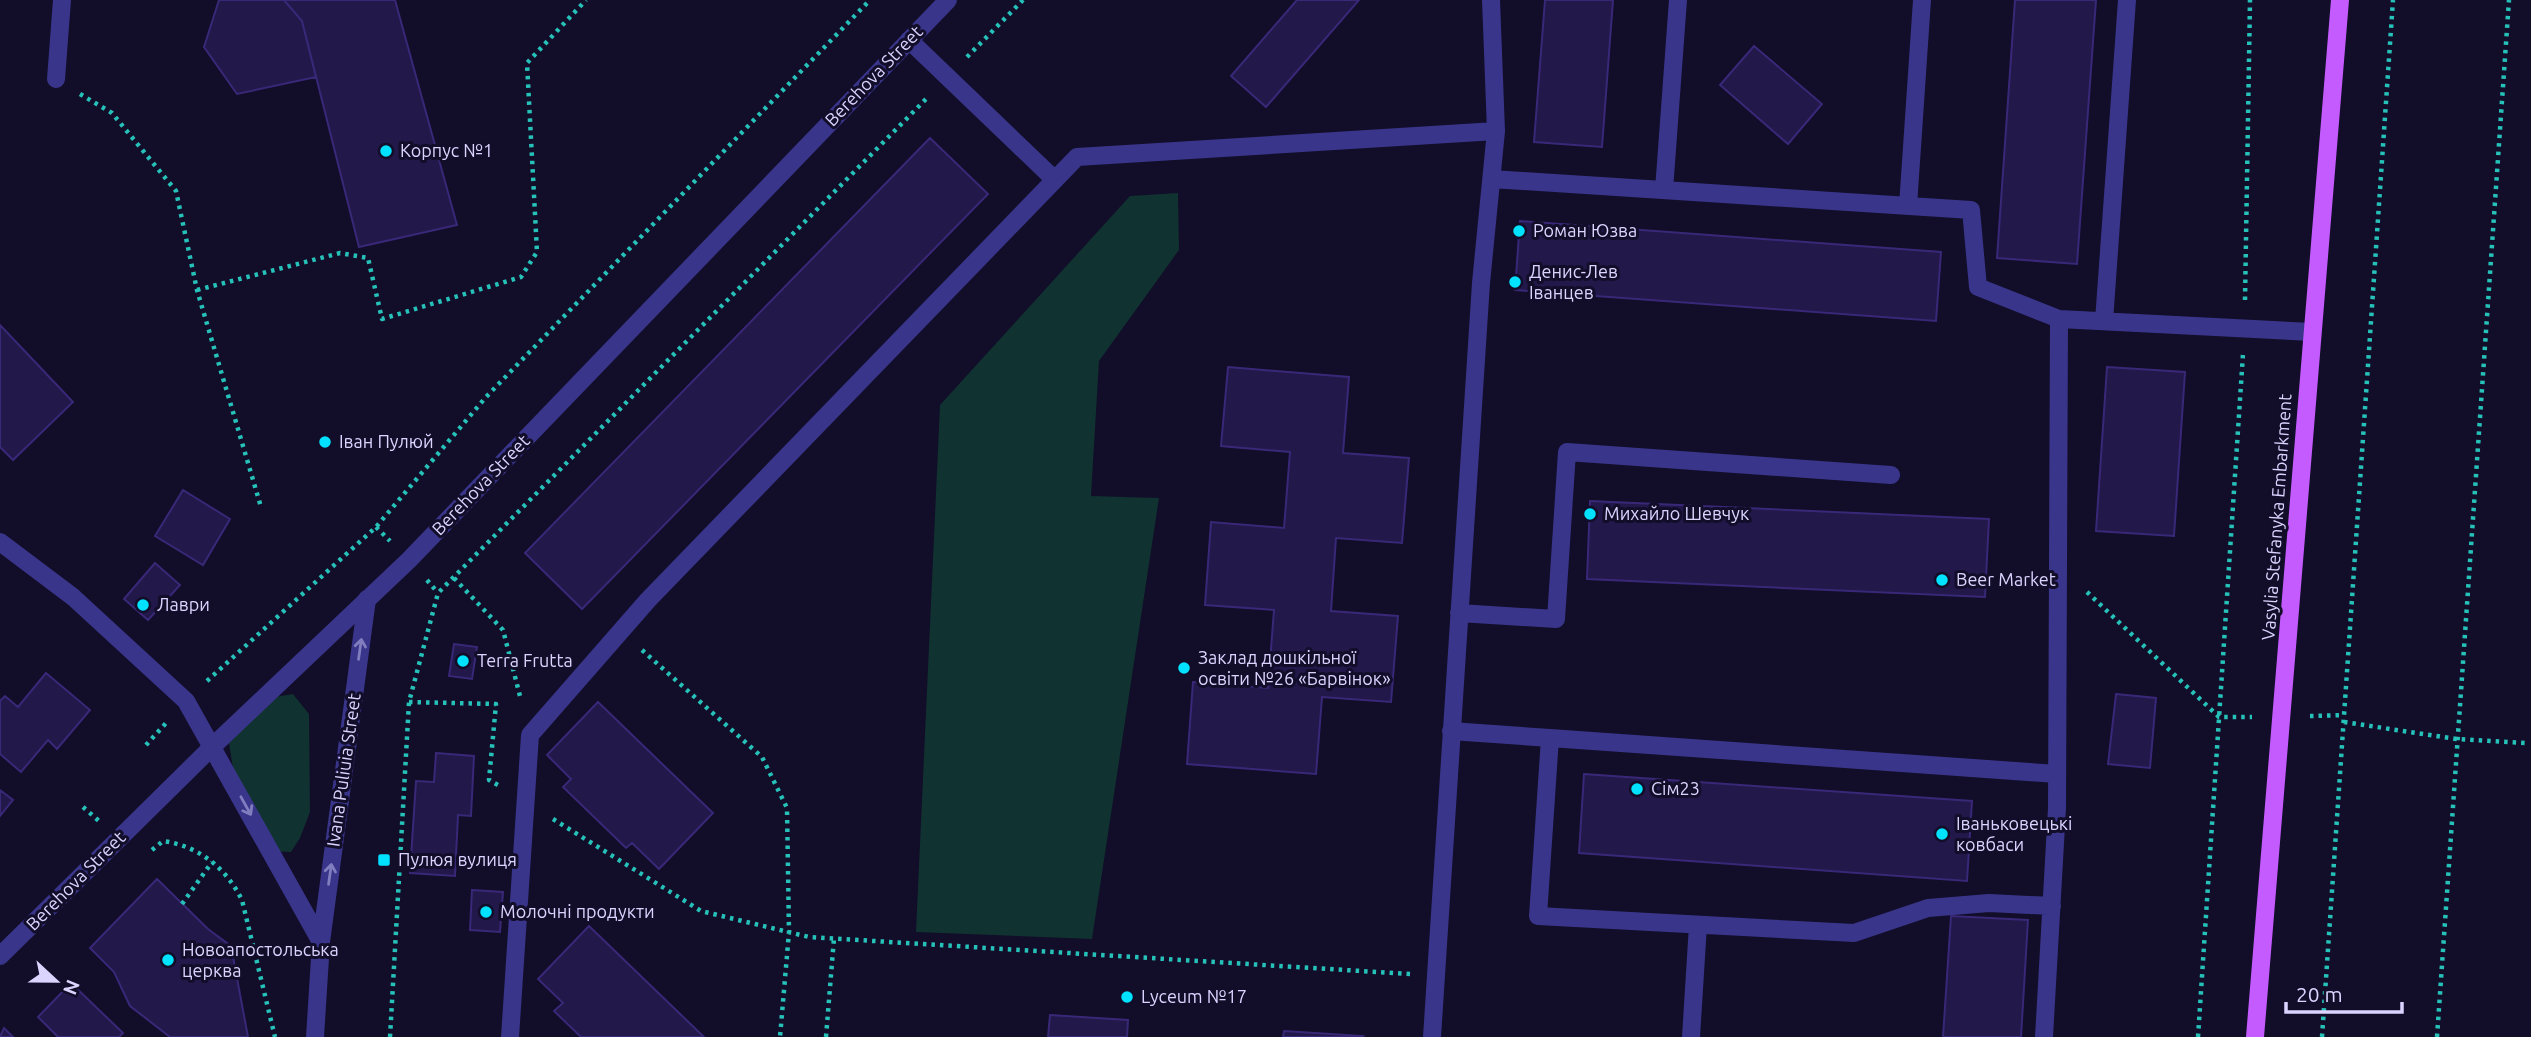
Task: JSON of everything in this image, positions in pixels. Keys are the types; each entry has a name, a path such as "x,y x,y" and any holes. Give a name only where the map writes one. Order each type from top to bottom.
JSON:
{"main road":[{"name":"Vasylia Stefanyka Embarkment","path":"2255,1037 2340,0"}],"street":[{"path":"56,79 62,0"},
{"name":"Berehova Street","path":"0,956 213,746 409,560 948,0"},
{"path":"1432,1037 1481,283 1496,131 1491,0"},
{"path":"1664,190 1678,0"},
{"path":"1908,206 1922,0"},
{"path":"2104,321 2127,0"},
{"path":"909,40 1055,180"},
{"path":"510,1037 530,735 621,631 1077,157 1496,131"},
{"path":"1492,179 1971,211 1978,287 2059,319 2312,332"},
{"path":"2044,1037 2057,774 2059,319"},
{"path":"1459,613 1556,619 1567,452 1891,475"},
{"path":"0,542 73,597 186,701 321,942"},
{"name":"Ivana Puliuia Street","path":"315,1037 321,942 366,599"},
{"path":"1451,732 2057,774"},
{"path":"1550,738 1538,916 1854,933 1928,908 1989,903 2052,906"},
{"path":"1691,1037 1698,925"}],"path":[{"path":"197,290 340,253 368,258 382,319 521,277 537,252 527,63 586,0"},
{"path":"146,745 186,701 376,527 486,397 870,0"},
{"path":"390,1037 409,702 438,593 1023,0"},
{"path":"2198,1037 2245,329 2250,0"},
{"path":"2322,1037 2393,0"},
{"path":"2437,1037 2509,0"},
{"path":"56,79 111,113 176,191 197,290 261,507"},
{"path":"2058,565 2219,717"},
{"path":"454,578 503,629 530,735"},
{"path":"621,631 762,757 787,808 789,932 780,1037"},
{"path":"409,702 496,704 489,780 701,911 789,932 834,938 1436,976"},
{"path":"2344,722 2456,738 2525,743"},
{"path":"148,853 163,841 183,844 212,862 232,880 242,900 275,1037"},
{"path":"182,904 212,862"},
{"path":"826,1037 834,938"}],"green space":[{"path":"1178,193 1179,250 1099,361 1091,496 1159,498 1092,939 916,932 940,405 1130,196"},
{"path":"293,694 309,714 310,812 300,838 291,852 270,851 236,787 229,743 269,698"}],"building":[{"path":"219,0 284,0 302,21 316,77 237,94 204,47"},
{"name":"Корпус №1","path":"284,0 395,0 457,225 359,247 302,21"},
{"path":"1297,0 1359,0 1266,107 1231,76"},
{"path":"1545,0 1613,0 1602,147 1534,142"},
{"path":"2015,0 2096,0 2077,264 1997,258"},
{"path":"1754,46 1822,104 1788,144 1720,85"},
{"path":"930,138 988,194 582,609 525,553"},
{"path":"1520,221 1941,252 1936,321 1515,290"},
{"path":"0,325 73,402 13,460 0,447"},
{"path":"1228,367 1349,377 1343,453 1409,458 1402,543 1336,538 1331,611 1398,616 1391,702 1322,697 1316,774 1187,764 1193,682 1268,688 1274,610 1205,605 1211,522 1284,528 1290,452 1221,446"},
{"path":"2107,367 2185,372 2174,536 2096,531"},
{"path":"183,490 230,519 203,565 155,536"},
{"path":"1590,501 1989,519 1985,597 1587,579"},
{"path":"155,563 180,585 148,620 124,599"},
{"path":"454,644 477,647 472,679 449,676"},
{"path":"46,673 90,710 57,749 48,740 21,772 0,754 0,701 5,696 18,707"},
{"path":"2116,694 2156,698 2150,768 2108,764"},
{"path":"598,702 713,813 659,869 632,843 626,848 563,787 571,779 547,755"},
{"path":"436,753 474,756 471,816 458,815 455,876 410,873 416,781 434,782"},
{"path":"1584,774 1972,801 1967,881 1579,853"},
{"path":"0,790 13,800 0,816"},
{"name":"Новоапостольська церква","path":"157,879 208,929 231,946 248,1037 170,1037 130,1006 114,972 90,948"},
{"path":"472,890 503,892 500,932 470,930"},
{"path":"1951,916 2028,920 2021,1037 1943,1037"},
{"path":"589,926 704,1037 581,1037 554,1011 563,1003 538,979"},
{"path":"71,983 123,1033 119,1037 58,1037 38,1017"},
{"path":"1050,1015 1128,1020 1127,1037 1048,1037"},
{"path":"4,1028 13,1037 0,1037"},
{"path":"1284,1031 1363,1036 1283,1037"}],"place":[{"name":"Корпус №1","path":"386,151"},
{"name":"Роман Юзва","path":"1519,231"},
{"name":"Денис-Лев Іванцев","path":"1515,282"},
{"name":"Іван Пулюй","path":"325,442"},
{"name":"Михайло Шевчук","path":"1590,514"},
{"name":"Beer Market","path":"1942,580"},
{"name":"Лаври","path":"143,605"},
{"name":"Terra Frutta","path":"463,661"},
{"name":"Заклад дошкільної освіти №26 «Барвінок»","path":"1184,668"},
{"name":"Сім23","path":"1637,789"},
{"name":"Іваньковецькі ковбаси","path":"1942,834"},
{"name":"Пулюя вулиця","path":"384,860"},
{"name":"Молочні продукти","path":"486,912"},
{"name":"Новоапостольська церква","path":"168,960"},
{"name":"Lyceum №17","path":"1127,997"}]}
